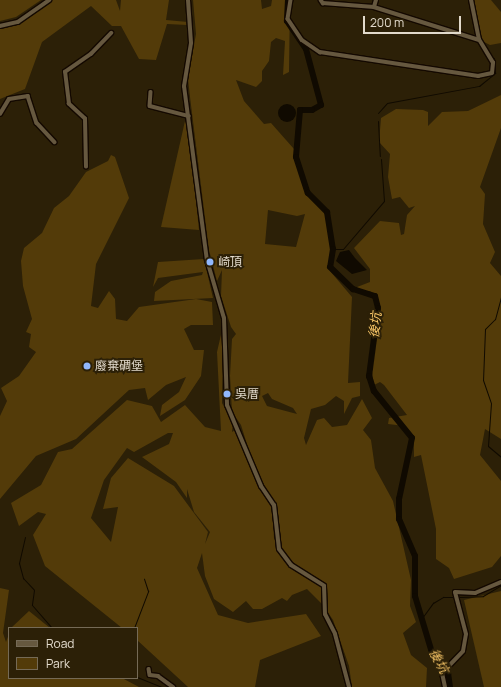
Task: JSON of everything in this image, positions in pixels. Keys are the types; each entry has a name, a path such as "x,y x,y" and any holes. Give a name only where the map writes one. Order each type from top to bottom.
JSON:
{"street":[{"path":"0,26 18,22 49,0"},
{"path":"188,0 191,43 184,86 207,260 224,318 227,404 261,486 274,505 279,549 291,565 324,586 325,614 335,634 349,687"},
{"path":"291,0 288,19 302,40 320,52 478,76 492,73 493,63 479,40 470,0"},
{"path":"321,0 323,3 374,7 479,40"},
{"path":"374,7 376,0"},
{"path":"86,167 85,119 69,104 65,72 91,54 111,33"},
{"path":"151,92 150,106 189,116"},
{"path":"0,114 9,99 28,96 37,123 55,142"},
{"path":"445,687 443,672 463,652 466,634 455,592 475,593 501,582"},
{"path":"149,669 150,675 158,676 173,687"}],"green space":[{"path":"0,0 41,0 16,17 0,21"},
{"path":"53,0 116,0 120,11 121,0 169,0 166,20 188,22 187,25 167,24 156,60 139,59 121,26 112,26 91,6 42,42 25,89 0,99 0,27 37,11"},
{"path":"193,0 261,0 262,9 271,6 272,0 290,0 289,72 283,75 285,41 276,38 271,42 269,61 262,71 262,81 256,87 236,80 244,101 264,124 271,123 294,149 314,202 324,209 331,240 330,271 352,297 348,383 360,382 360,396 352,398 344,414 344,401 336,396 325,405 311,409 304,438 306,445 317,420 324,418 332,427 347,425 362,399 372,418 363,430 371,440 375,468 393,501 411,580 410,606 416,622 403,633 411,655 427,668 426,687 352,687 349,666 333,620 325,608 326,585 294,565 280,547 275,503 255,470 241,425 232,412 230,376 232,339 236,334 231,327 221,296 222,270 217,281 209,250 188,79 196,34","holes":["268,210 297,216 305,214 296,247 265,244","268,393 272,399 293,408 297,414 267,406 262,396"]},
{"path":"474,0 491,0 501,12 501,43 490,45 480,40"},
{"path":"501,95 501,128 480,187 485,194 483,224 495,252 490,263 501,276 501,439 485,429 480,455 501,481 501,556 492,567 454,579 449,568 436,559 436,529 421,455 414,457 414,436 405,426 388,424 389,418 407,415 384,385 380,382 374,385 371,365 378,333 378,302 370,291 360,293 357,287 370,282 370,269 354,248 380,221 399,223 401,235 404,234 407,215 415,206 409,208 400,197 392,199 388,177 390,154 379,142 381,118 396,109 423,110 428,112 428,126 442,112 468,111"},
{"path":"185,121 188,123 199,230 161,227"},
{"path":"111,155 115,157 129,198 96,264 91,306 98,308 109,291 115,299 116,319 127,321 139,307 196,299 212,302 213,325 191,325 184,329 194,350 204,350 201,376 185,400 160,416 162,405 179,392 186,377 166,385 148,400 145,388 129,390 76,439 36,456 0,499 0,416 7,401 1,388 19,376 36,352 29,347 31,334 26,332 32,319 23,286 21,261 24,248 42,233 54,208 69,196 86,172 108,161"},
{"path":"204,259 213,298 154,301 155,292 171,281 202,275 203,272 158,278 153,287 158,262"},
{"path":"223,326 222,403 233,423 232,432 238,428 249,462 272,505 274,538 282,557 322,586 322,604 307,589 292,595 287,601 282,598 262,609 253,609 246,601 233,612 214,599 205,576 202,553 197,568 218,615 248,623 306,614 321,636 260,660 255,687 188,687 138,641 138,627 121,627 45,566 33,535 46,514 38,512 19,526 11,503 41,485 58,452 72,449 127,400 152,406 161,422 185,405 205,427 221,431 217,352","holes":["168,433 173,433 169,444 142,457 176,482 187,498 187,489 194,512 210,532 205,544 208,532 174,486 128,458 111,478 103,509 118,507 111,542 91,518 104,480 127,448 134,452"]},
{"path":"0,588 9,590 3,633 6,642 8,637 8,679 124,679 139,687 0,687"},
{"path":"501,591 501,687 484,687 464,600"},
{"path":"29,611 49,627 12,627"}],"shaded area":[{"path":"287,104 293,107 296,113 293,119 287,122 281,119 278,113 281,107"},
{"path":"349,250 367,270 352,274 336,261 340,252"}],"waterway":[{"name":"後坑","path":"288,0 287,21 306,49 321,105 312,110 300,110 296,157 308,193 327,212 333,249 330,267 353,289 375,296 378,308 369,376 374,391 412,438 399,499 399,519 415,556 415,596 433,656 448,673 450,687"},
{"path":"378,113 387,103 479,86 495,73 494,58"},
{"path":"378,121 380,156"},
{"path":"333,249 343,249 384,201 381,159"},
{"path":"501,297 495,319 485,329 483,380 491,403 488,446 501,457"},
{"path":"25,537 19,563 23,578 34,590 32,605 51,627"},
{"path":"134,627 148,591 144,579"},
{"path":"459,597 483,596 501,585"},
{"path":"422,618 433,603 443,597 453,597"},
{"path":"138,677 162,687"}],"place":[{"name":"崎頂","path":"210,262"},
{"name":"廢棄碉堡","path":"87,366"},
{"name":"吳厝","path":"227,394"}]}
